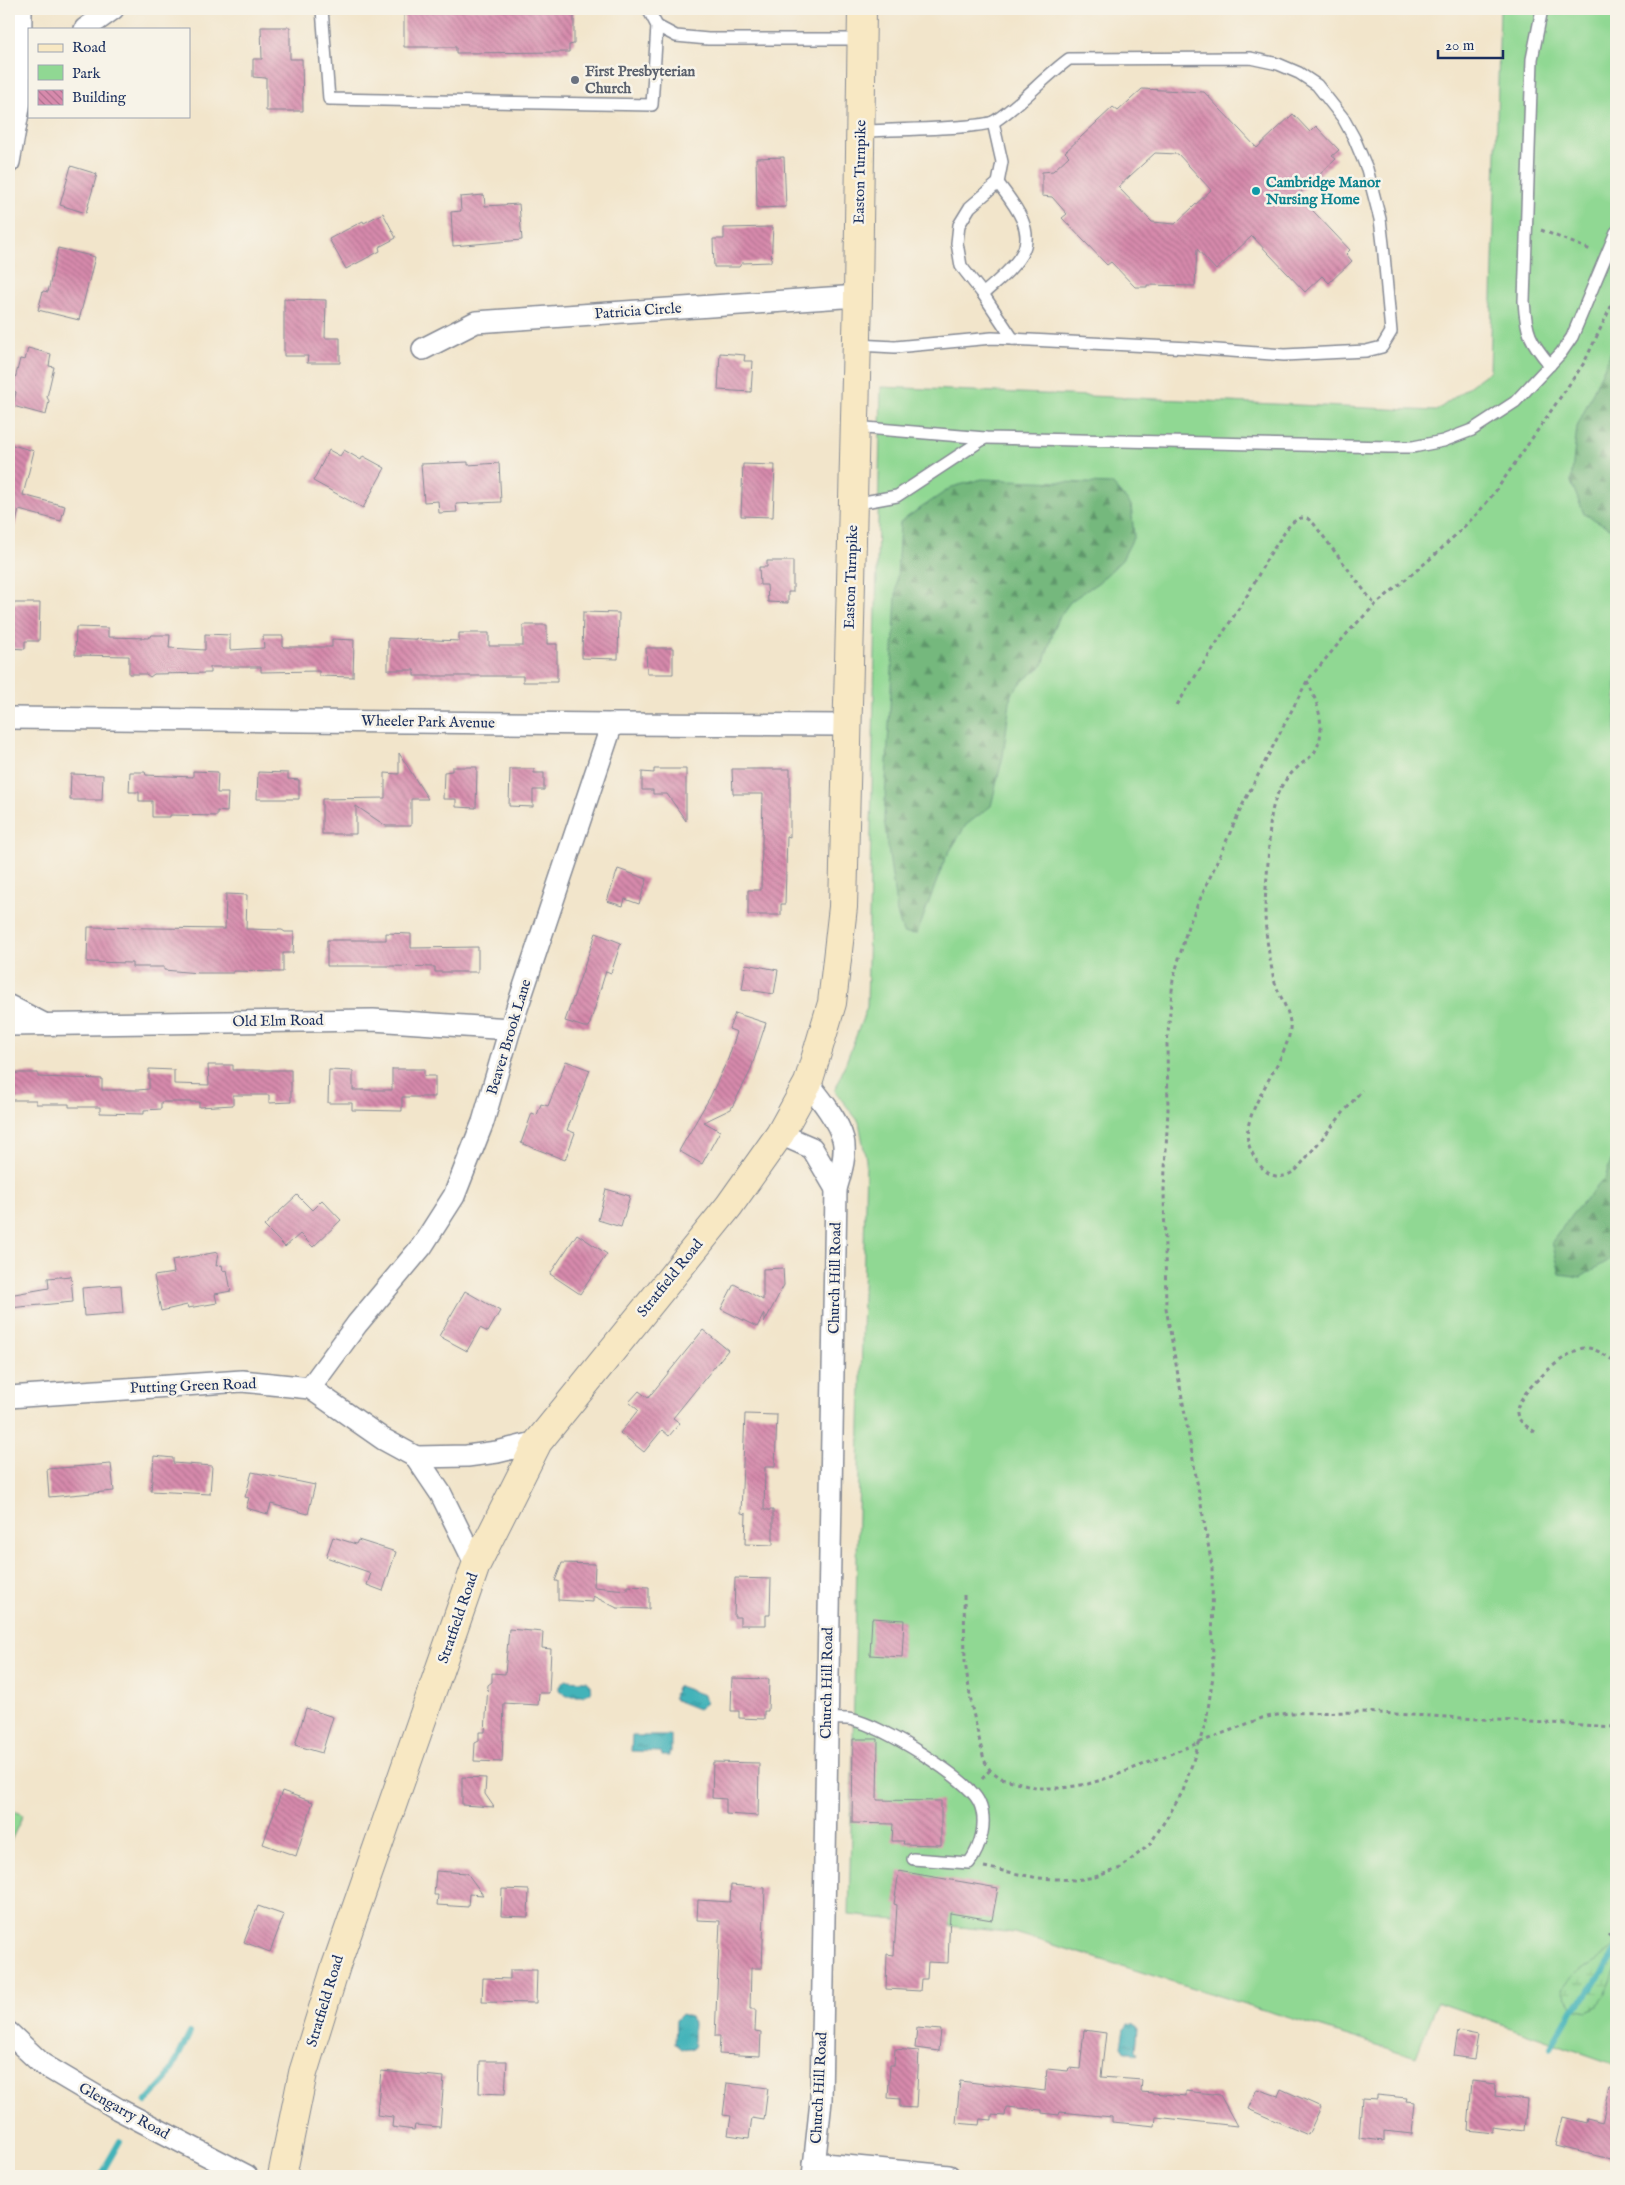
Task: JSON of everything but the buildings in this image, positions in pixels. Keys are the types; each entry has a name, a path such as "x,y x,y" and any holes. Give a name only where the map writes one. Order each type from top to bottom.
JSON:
{"main road":[{"name":"Easton Turnpike","path":"780,1134 808,1083 832,1003 843,907 857,345 862,9"},
{"name":"Stratfield Road","path":"282,2176 303,2073 336,1966 476,1565 538,1442 729,1206 780,1134"}],"street":[{"path":"9,162 24,97 21,9"},
{"path":"86,28 113,9"},
{"name":"Patricia Circle","path":"423,349 476,322 858,296"},
{"name":"Wheeler Park Avenue","path":"9,718 847,725"},
{"name":"Beaver Brook Lane","path":"310,1388 357,1324 422,1246 454,1196 483,1122 510,1029 612,724"},
{"name":"Old Elm Road","path":"9,1006 45,1025"},
{"name":"Old Elm Road","path":"9,1025 373,1020 510,1029"},
{"name":"Church Hill Road","path":"808,1083 828,1108 844,1140 842,1163 836,1190 821,2101 813,2170"},
{"path":"780,1134 812,1148 836,1190"},
{"name":"Putting Green Road","path":"9,1397 242,1381 310,1388 383,1439 416,1457 441,1494 476,1565"},
{"name":"Putting Green Road","path":"416,1457 467,1456 497,1452 538,1442"},
{"name":"Glengarry Road","path":"9,2032 42,2064 118,2108 247,2176"},
{"path":"813,2170 949,2176"}],"lane":[{"path":"322,9 329,99 652,105 657,26 648,9"},
{"path":"1542,9 1532,59 1525,223 1525,319 1531,342 1550,366"},
{"path":"657,26 676,36 708,39 862,39"},
{"path":"857,345 896,347 992,338 1284,355 1366,351 1382,347 1391,332 1383,244 1367,169 1343,118 1317,86 1299,73 1278,64 1250,58 1069,59 1047,75 993,122 861,131"},
{"path":"993,122 1002,162 998,183 970,207 959,225 957,243 961,266 984,294 1013,339"},
{"path":"984,294 1022,254 1026,237 1023,221 998,183"},
{"path":"854,427 985,438 1380,447 1427,445 1443,441 1472,430 1497,415 1515,402 1550,366 1572,337 1616,232"},
{"path":"853,504 897,496 985,438"},
{"path":"826,1719 853,1719 869,1725 924,1755 972,1790 980,1802 982,1816 981,1840 976,1853 969,1863 913,1859"}],"path":[{"path":"1525,223 1606,256"},
{"path":"969,1863 1038,1878 1076,1880 1095,1877 1121,1868 1150,1844 1161,1830 1182,1790 1200,1742 1213,1676 1212,1566 1166,1308 1164,1189 1168,1110 1166,1044 1173,980 1188,926 1247,796 1307,680 1350,630 1375,605 1436,554 1478,513 1495,492 1584,364 1616,296"},
{"path":"1177,705 1248,594 1268,557 1291,523 1296,520 1307,518 1314,524 1375,605"},
{"path":"1307,680 1317,703 1320,738 1312,754 1284,782 1274,802 1271,818 1265,910 1272,975 1287,1013 1290,1028 1287,1041 1253,1109 1247,1132 1247,1142 1251,1151 1272,1176 1278,1178 1290,1175 1362,1090"},
{"path":"1535,1432 1518,1418 1516,1411 1519,1402 1534,1383 1561,1358 1584,1348 1592,1349 1616,1362"},
{"path":"964,1595 965,1662 972,1708 984,1760 995,1774 1039,1788 1062,1788 1088,1784 1114,1776 1262,1718 1310,1712 1361,1712 1616,1726"},
{"path":"1608,1934 1616,1941"}],"green space":[{"path":"1500,9 1616,9 1616,2065 1437,2002 1416,2057 1015,1933 849,1915 866,1160 859,1122 835,1091 867,1007 881,387 1436,411 1490,371"},
{"path":"1616,341 1616,526 1614,530 1584,514 1571,482 1577,427"},
{"path":"982,479 1112,484 1131,505 1134,536 1122,560 1099,582 1071,601 1057,620 1043,665 1024,680 1011,694 1003,756 991,806 966,825 945,859 917,934 903,933 897,913 884,818 900,522 952,487"},
{"path":"1616,1146 1616,1256 1581,1277 1560,1274 1552,1242 1573,1213 1605,1178"},
{"path":"9,1809 23,1815 9,1845"},
{"path":"1616,1945 1616,1969 1605,1996 1596,2007 1588,2011 1573,2008 1563,1991 1566,1984"}],"water":[{"path":"565,1680 586,1681 590,1685 591,1692 583,1696 567,1696 559,1690 559,1686"},
{"path":"678,1686 704,1695 706,1703 698,1709 675,1700 673,1697"},
{"path":"632,1736 671,1736 671,1752 669,1752 669,1756 662,1756 661,1752 631,1751"},
{"path":"682,2014 690,2017 693,2023 693,2042 695,2044 693,2049 682,2049 675,2043 676,2020"},
{"path":"1129,2024 1135,2025 1138,2029 1136,2050 1138,2053 1134,2055 1132,2052 1125,2052 1121,2046 1124,2029"}],"waterway":[{"path":"1551,2047 1573,2008 1588,1994 1616,1950"},
{"path":"146,2102 167,2079 190,2033"},
{"path":"100,2176 120,2141"}],"place":[{"name":"First Presbyterian Church","path":"575,80"},
{"name":"Cambridge Manor Nursing Home","path":"1256,191"}]}
